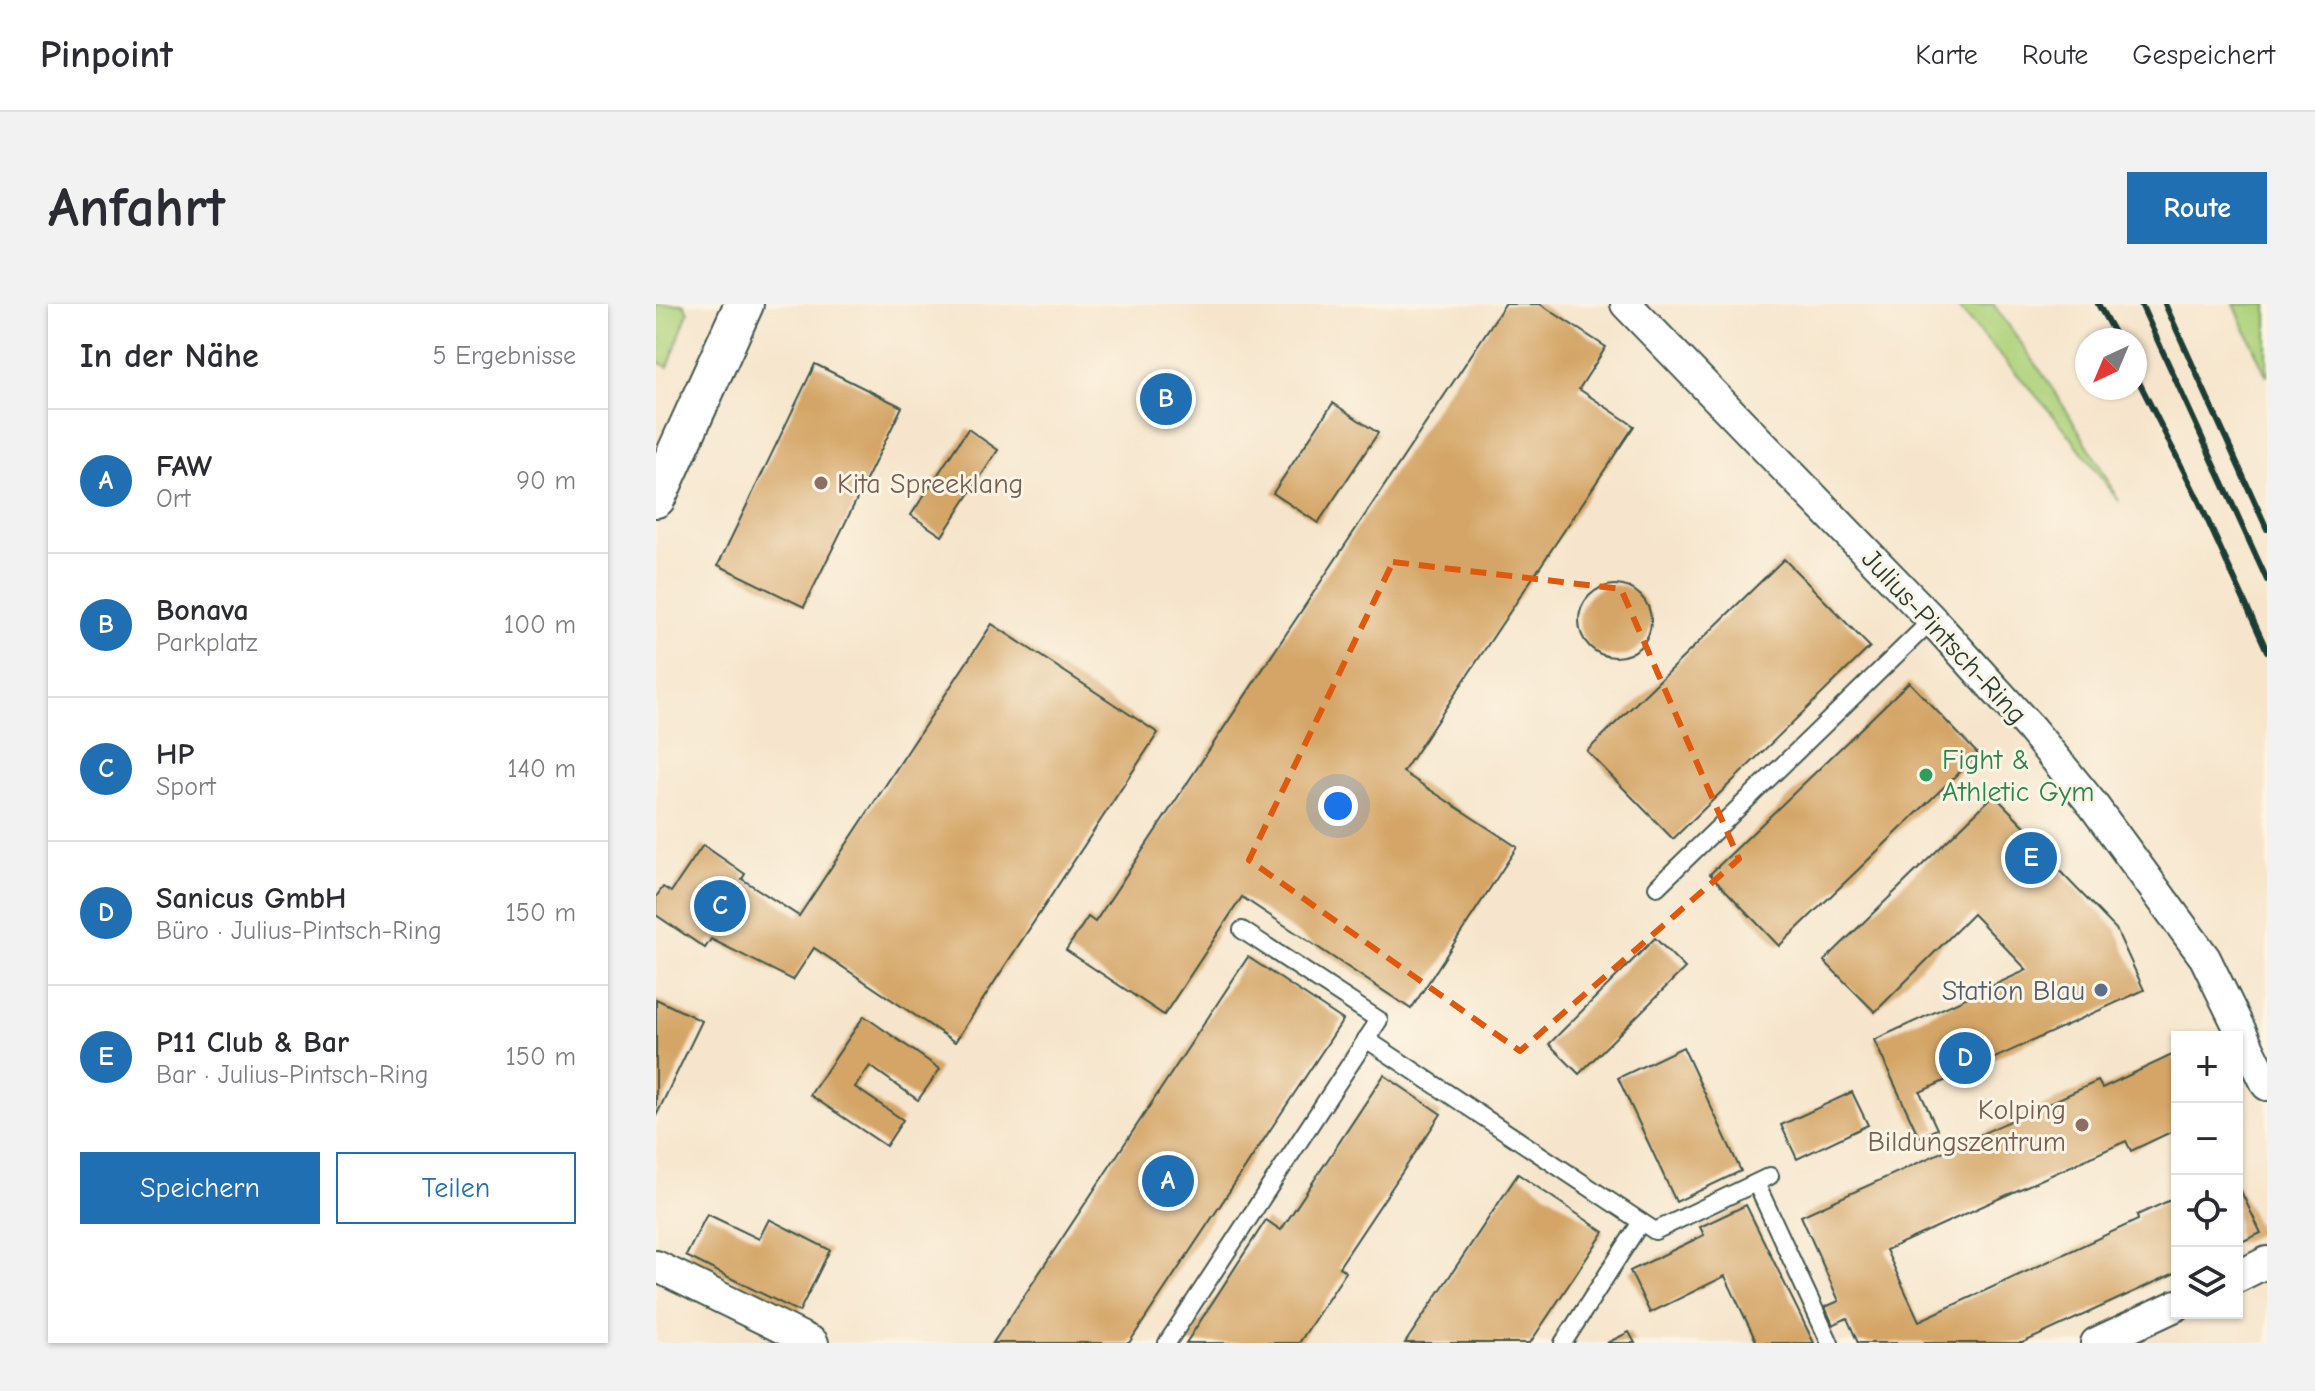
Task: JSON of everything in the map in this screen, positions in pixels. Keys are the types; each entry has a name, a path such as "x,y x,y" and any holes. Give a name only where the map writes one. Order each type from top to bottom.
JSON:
{"street":[{"path":"656,496 744,304"},
{"name":"Julius-Pintsch-Ring","path":"1626,304 1932,620 2031,729 2093,805 2205,958 2267,1085"},
{"path":"2243,1274 2267,1262"},
{"path":"656,1266 803,1341"},
{"path":"2096,1343 2171,1308"}],"lane":[{"path":"1657,887 1932,620"},
{"path":"1167,1343 1379,1020 1242,930"},
{"path":"1366,1039 1655,1231 1763,1180 1830,1343"},
{"path":"1563,1343 1641,1222"}],"highlighted area":[{"path":"1393,562 1621,589 1739,859 1520,1051 1249,860"}],"green space":[{"path":"656,304 684,304 688,312 668,367 656,361 656,342 659,339 656,337"},
{"path":"1955,304 1993,304 2060,400 2119,501 2061,424"},
{"path":"2234,304 2267,304 2267,377"}],"building":[{"path":"1505,304 1540,304 1606,347 1579,389 1634,426 1403,772 1517,847 1411,1009 1242,897 1164,1015 1066,950 1088,917 1095,922"},
{"name":"Kita Spreeklang","path":"815,364 902,407 804,607 718,565"},
{"path":"1333,403 1378,433 1318,523 1273,493"},
{"path":"968,429 998,450 942,536 911,515"},
{"path":"1784,559 1870,647 1673,839 1587,751"},
{"path":"1622,585 1641,595 1649,607 1649,635 1641,647 1629,655 1608,657 1589,647 1581,635 1579,614 1589,595 1601,587"},
{"path":"992,624 1158,733 955,1042 814,948 793,980 711,939 705,948 656,915 656,897 663,887 671,892 703,845 745,874 742,879 799,916"},
{"path":"1909,682 1978,754 1779,946 1710,874"},
{"path":"1994,795 2058,860 2053,864 2116,929 2144,990 1920,1092 1937,1129 1919,1137 1874,1040 2027,970 1973,914 1875,1012 1824,961"},
{"path":"1655,938 1685,968 1579,1074 1549,1044"},
{"path":"1248,957 1343,1020 1129,1343 993,1343"},
{"path":"656,999 702,1021 656,1116"},
{"path":"864,1016 940,1069 918,1100 870,1066 855,1087 903,1120 886,1146 810,1095"},
{"path":"1683,1047 1741,1171 1676,1202 1618,1078"},
{"name":"Kolping Bildungszentrum","path":"2171,1055 2171,1132 2131,1151 2126,1141 1886,1250 1919,1321 2138,1220 2137,1215 2171,1200 2171,1275 2022,1343 1858,1343 1847,1318 1833,1325 1825,1307 1839,1301 1801,1216 2098,1081 2102,1088"},
{"path":"1384,1075 1441,1114 1339,1267 1346,1272 1299,1343 1186,1343 1266,1220 1281,1230"},
{"path":"1852,1092 1868,1125 1797,1159 1781,1125"},
{"path":"1518,1174 1604,1232 1530,1343 1405,1343"},
{"path":"2243,1196 2261,1233 2243,1241"},
{"path":"1746,1205 1814,1343 1757,1343 1725,1276 1650,1313 1630,1271 1704,1235 1700,1227"},
{"path":"707,1214 759,1239 769,1219 830,1250 799,1312 686,1256"},
{"path":"1629,1332 1635,1343 1607,1343"}],"railway":[{"path":"2098,304 2111,328"},
{"path":"2141,304 2267,580"},
{"path":"2165,304 2267,529"},
{"path":"2147,398 2197,497 2267,651"}],"place":[{"name":"Bonava","path":"1166,399"},
{"name":"Kita Spreeklang","path":"821,483"},
{"name":"Fight & Athletic Gym","path":"1926,775"},
{"name":"P11 Club & Bar","path":"2031,858"},
{"name":"HP","path":"720,906"},
{"name":"Station Blau","path":"2101,990"},
{"name":"Sanicus GmbH","path":"1965,1058"},
{"name":"Kolping Bildungszentrum","path":"2082,1125"},
{"name":"FAW","path":"1168,1181"}]}
